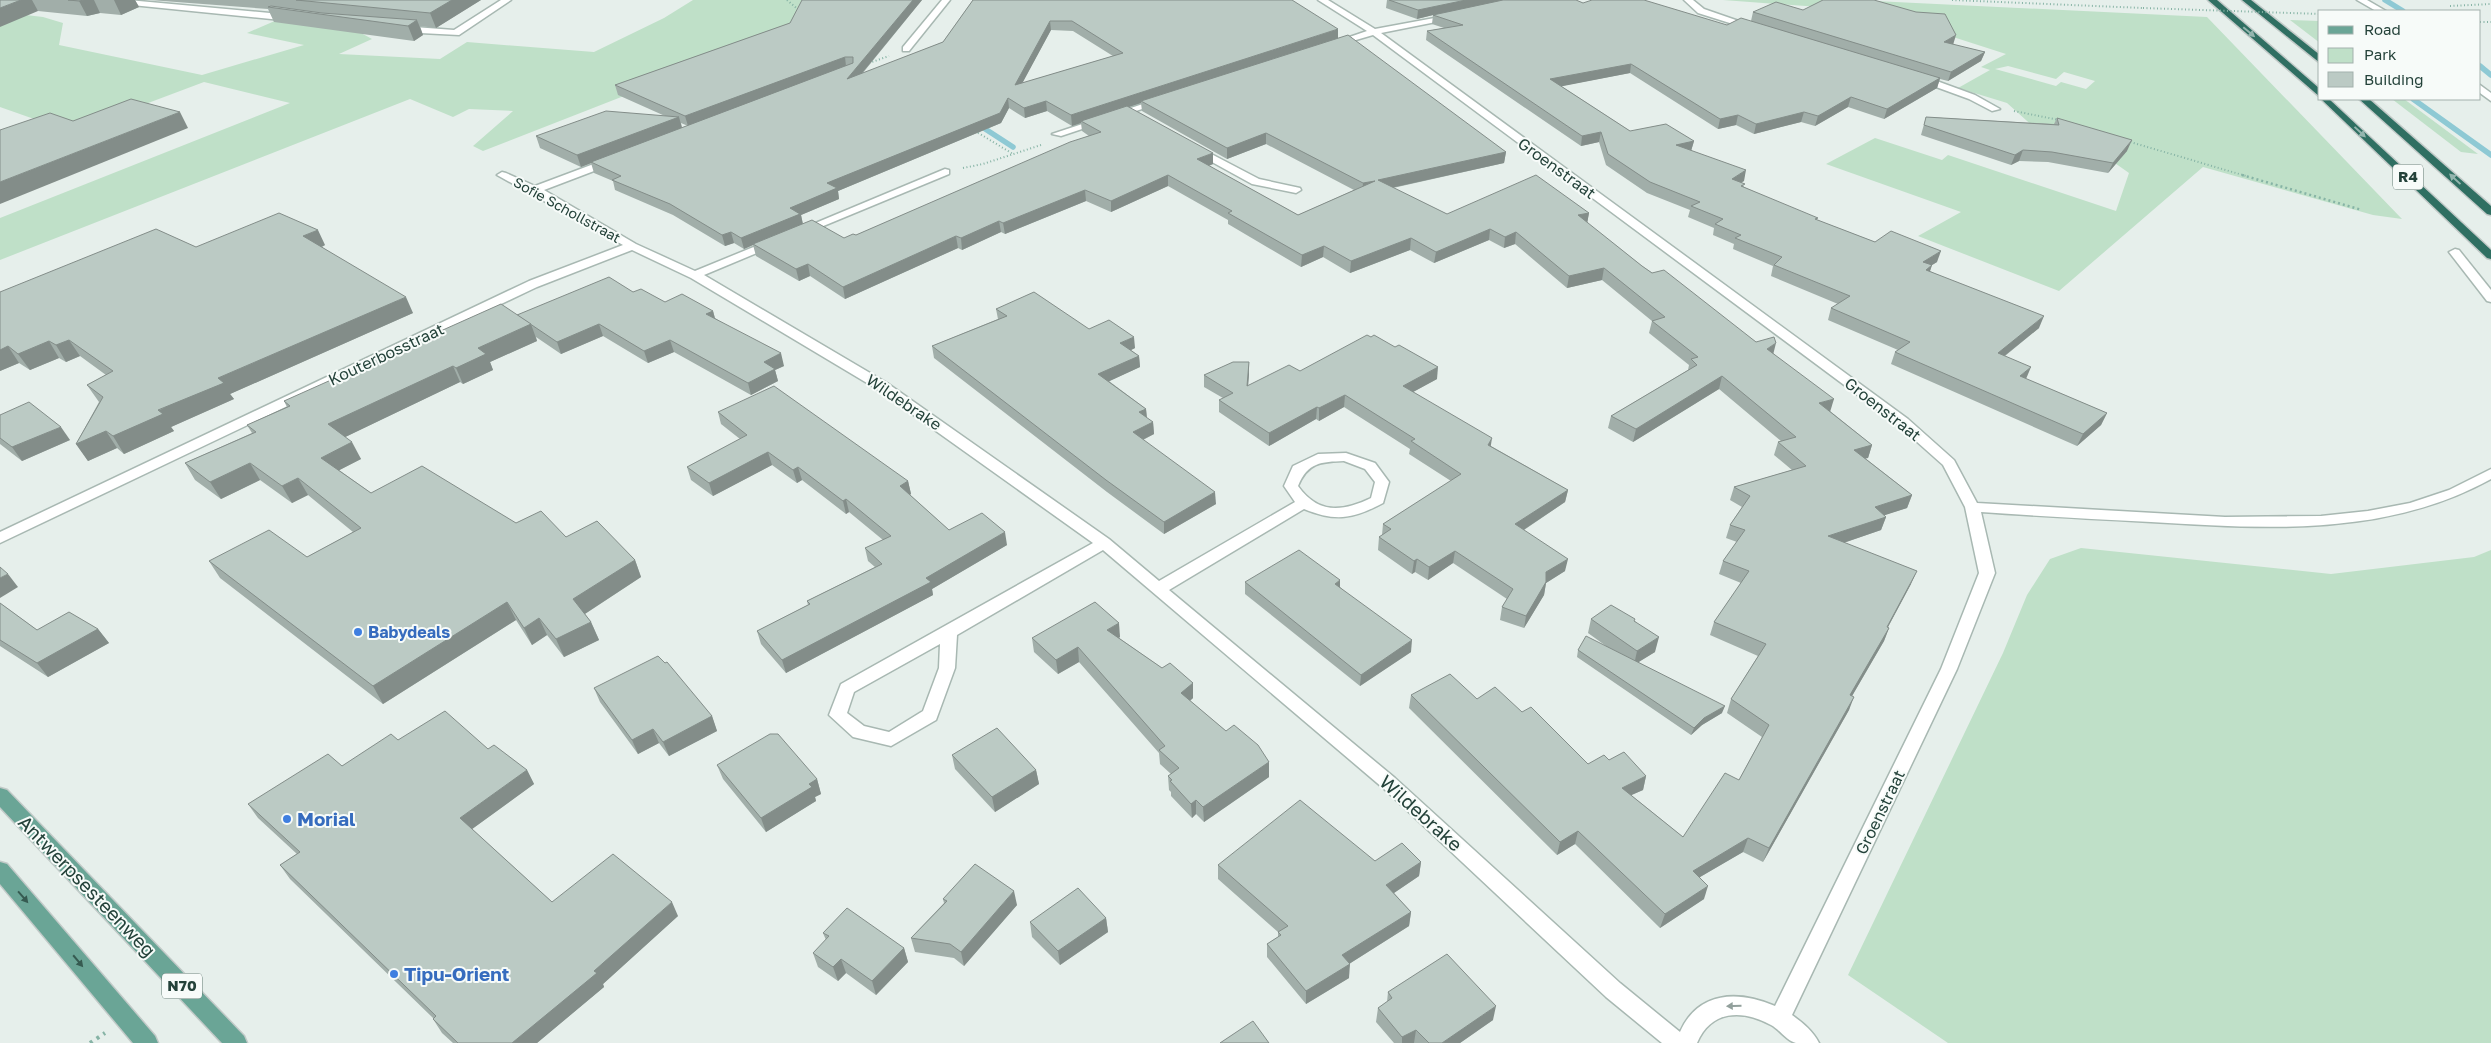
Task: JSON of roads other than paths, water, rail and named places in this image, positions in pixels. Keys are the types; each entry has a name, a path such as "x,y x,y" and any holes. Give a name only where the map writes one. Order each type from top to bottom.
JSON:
{"highway":[{"path":"2212,0 2318,92"},
{"path":"2246,0 2318,58"},
{"name":"R4","path":"2325,100 2491,256"},
{"name":"R4","path":"2365,100 2491,212"}],"main road":[{"name":"Antwerpsesteenweg","path":"0,795 236,1043"},
{"path":"0,870 147,1043"}],"street":[{"path":"102,0 258,13 302,19"},
{"path":"388,28 456,33 507,0"},
{"path":"906,50 946,0"},
{"name":"Groenstraat","path":"1322,0 1374,32 1903,422 1949,463 1972,507 1987,573 1949,669 1780,1018"},
{"path":"1688,0 1693,7 1701,11 1766,31"},
{"path":"2361,0 2380,10"},
{"path":"1326,48 1374,32 1464,14"},
{"path":"1907,74 1944,85 1995,109"},
{"path":"2481,89 2491,98"},
{"path":"1057,134 1167,99"},
{"path":"1129,112 1146,121"},
{"path":"1188,144 1256,182 1296,190"},
{"path":"535,190 618,158"},
{"path":"632,246 695,275 945,172"},
{"name":"Sofie Schollstraat","path":"502,175 535,190 632,246"},
{"name":"Kouterbosstraat","path":"0,538 533,284 632,246"},
{"path":"2455,252 2491,298"},
{"name":"Wildebrake","path":"695,275 882,386 1104,543 1160,588 1389,782 1613,990 1678,1043"},
{"path":"1346,457 1370,466 1382,482 1378,500 1357,512 1328,513 1303,503 1292,486 1298,469 1318,458 1346,457"},
{"path":"1972,507 2230,522 2353,518 2397,511 2437,500 2474,485 2491,473"},
{"path":"1160,588 1303,503"},
{"path":"949,632 948,668 930,715 892,739 859,732 838,715 847,688 1104,543"},
{"path":"1686,1043 1690,1029 1698,1019 1718,1007 1749,1006 1780,1018 1808,1043"}],"waterway":[{"path":"2385,0 2401,10"},
{"path":"2481,67 2491,75"},
{"path":"2414,100 2491,155"},
{"path":"976,123 1013,147"}],"place":[{"name":"Babydeals","path":"358,632"},
{"name":"Morial","path":"287,819"},
{"name":"Tipu-Orient","path":"394,974"}]}
